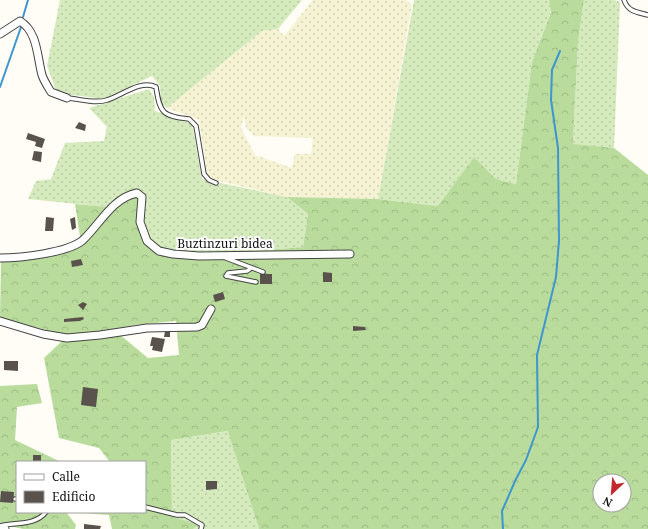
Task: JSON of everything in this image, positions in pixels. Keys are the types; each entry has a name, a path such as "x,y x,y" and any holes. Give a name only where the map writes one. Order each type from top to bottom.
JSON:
{"street":[{"path":"0,34 16,22 20,21 24,23 37,46 42,75 45,82 51,92 57,96 67,98"},
{"name":"Buztinzuri bidea","path":"0,258 34,256 60,250 82,241 103,215 131,194 137,193 142,197 140,222 147,241 159,251 173,254 221,256 350,254"},
{"path":"0,321 43,334 67,338 147,328 198,327 202,324 211,309"},
{"path":"0,527 5,529"}],"lane":[{"path":"624,0 626,7 631,11 648,15"},
{"path":"67,98 101,102 143,86 151,85 156,88 159,107 165,112 179,118 189,119 196,126 204,174 209,180 216,183"},
{"path":"221,256 250,269 263,272"},
{"path":"250,269 247,271 228,273 226,276 256,282"},
{"path":"146,506 177,516 185,515 199,521 202,525 201,529"},
{"path":"0,527 30,522 38,519 45,513"}],"shaded area":[{"path":"313,0 406,0 412,4 378,199 287,197 214,180 207,174 199,120 167,108 262,31 278,29 284,36","holes":["244,116 246,128 254,136 313,138 311,154 295,154 292,168 255,155 241,128"]}],"green space":[{"path":"60,0 302,0 278,29 262,31 167,108 161,103 160,86 152,76 104,99 57,93 47,66"},
{"path":"414,0 549,0 551,11 532,62 516,184 496,179 474,157 439,206 378,199"},
{"path":"549,0 584,0 578,42 573,144 614,148 648,175 648,529 259,529 228,431 171,440 172,517 199,524 193,529 112,529 109,515 82,513 146,513 146,461 109,461 99,448 59,438 44,358 62,341 101,339 119,334 148,358 179,355 176,321 135,325 101,332 66,335 0,318 1,262 35,258 81,243 75,204 107,207 133,187 146,197 143,223 150,241 174,251 222,253 303,247 308,214 287,197 378,199 438,206 474,157 496,179 516,184 532,62 551,12"},
{"path":"584,0 614,0 620,2 614,148 573,145 578,42"},
{"path":"149,89 154,97 155,111 192,124 202,179 287,197 308,214 303,247 222,253 173,251 150,241 107,207 28,199 36,181 51,179 65,143 104,141 107,127 89,108"},
{"path":"37,384 42,403 17,407 15,440 59,461 16,461 16,513 67,513 76,525 75,529 23,529 0,524 0,386"},
{"path":"229,431 259,529 193,529 198,524 172,517 171,440"}],"building":[{"path":"79,122 86,125 85,131 75,128"},
{"path":"28,133 45,139 42,148 35,146 36,142 26,139"},
{"path":"34,151 42,152 41,162 32,160"},
{"path":"46,217 54,218 53,231 45,231"},
{"path":"75,217 76,228 72,230 70,219"},
{"path":"81,259 83,265 72,267 71,261"},
{"path":"323,272 332,273 332,282 323,282"},
{"path":"260,274 272,274 272,284 260,284"},
{"path":"223,292 225,299 215,302 213,295"},
{"path":"83,302 87,304 83,310 78,305"},
{"path":"83,317 84,319 80,321 64,322 64,319"},
{"path":"353,326 365,327 366,330 353,331"},
{"path":"165,331 170,332 170,337 164,337"},
{"path":"152,337 165,339 162,352 152,350 153,346 150,346"},
{"path":"4,361 18,361 18,371 4,370"},
{"path":"83,387 98,389 96,407 81,405"},
{"path":"33,455 41,455 41,461 33,461"},
{"path":"206,481 217,481 217,489 206,490"},
{"path":"1,491 14,492 13,503 0,502"},
{"path":"84,524 101,526 100,529 84,529"}],"waterway":[{"path":"23,17 28,0"},
{"path":"0,87 21,27"},
{"path":"503,529 502,511 526,460 538,427 537,355 556,277 559,241 558,148 551,100 552,70 560,51"}]}
